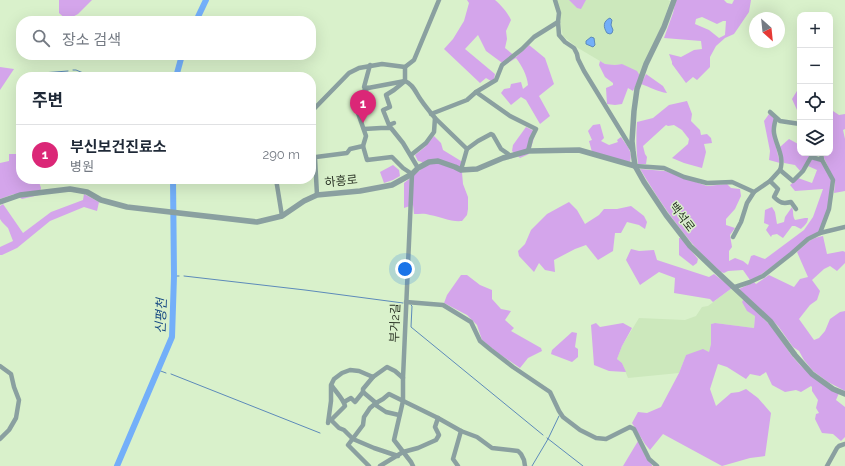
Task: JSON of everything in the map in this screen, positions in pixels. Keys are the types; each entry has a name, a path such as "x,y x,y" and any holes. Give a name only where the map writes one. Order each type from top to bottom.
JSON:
{"street":[{"path":"316,107 348,73 370,65 382,64 405,67 414,60 439,0"},
{"path":"555,0 559,13 559,35 565,42 574,48 584,71 633,151"},
{"name":"백석로","path":"674,0 664,27 646,64 637,89 634,111 633,151 635,166 666,215 690,246 770,321 812,374 834,389 845,394"},
{"path":"433,116 467,100 476,92 496,80 502,65 534,37 558,22"},
{"path":"368,88 364,87 370,65"},
{"path":"394,123 389,125 383,110 390,107 386,95 405,80 405,67"},
{"path":"405,80 368,88 360,94 358,113 366,136 363,146 367,160 392,157 403,168 412,174"},
{"path":"405,80 413,87 433,116 467,149"},
{"path":"476,92 510,116 536,129 531,139 528,151"},
{"path":"770,112 780,121 797,124"},
{"path":"411,155 426,143 434,132 433,116"},
{"path":"733,236 742,222 747,203 754,192 770,181 782,166 780,152 774,132 776,118"},
{"path":"364,129 391,128 403,143 418,168"},
{"path":"461,170 467,149 491,134 501,149 511,156"},
{"path":"316,157 347,153 350,149 363,146"},
{"name":"하흥로","path":"0,202 20,195 70,189 87,192 101,200 127,207 257,222 282,216 304,201 317,195 360,191 392,185 412,174 418,168 429,162 438,161 461,170 478,169 503,158 528,151 579,150 635,166"},
{"path":"820,233 829,210 833,180 822,160 821,156"},
{"path":"780,170 792,181 803,171 811,157 822,160"},
{"path":"635,166 664,168 684,177 707,183 732,182 754,192"},
{"name":"부거2길","path":"412,174 403,401 394,440 413,466"},
{"path":"316,176 317,195"},
{"path":"770,181 778,189 774,197 779,202 785,204 791,202 796,208"},
{"path":"277,184 282,216"},
{"path":"735,287 763,276 808,239 820,233 845,227"},
{"path":"406,302 443,305 471,322 480,341 513,367 550,392 563,417 580,430 596,438 606,439 630,427 634,429 649,459 657,466"},
{"path":"0,366 11,374 19,400 16,418 9,430 0,439"},
{"path":"344,402 350,398 355,402 373,377 387,367 395,371 403,378"},
{"path":"329,421 331,385 334,379 340,374 350,370 359,371 373,377"},
{"path":"329,421 345,406 344,402 331,385"},
{"path":"363,392 370,397 377,406 386,412 399,415"},
{"path":"369,466 348,445 363,425 364,416 370,408 389,394 461,431 476,437 492,448 518,451 524,460 525,466"},
{"path":"380,466 403,452 418,448 436,440 439,435 435,427 438,418"},
{"path":"329,421 344,430 353,439 398,456"},
{"path":"458,466 453,459 461,431"},
{"path":"827,466 837,448 845,444"}],"shaded area":[{"path":"59,0 92,0 74,16 62,16 59,13"},
{"path":"467,0 495,0 504,9 511,20 506,31 507,39 505,48 516,57 529,45 545,58 554,84 539,96 550,116 540,124 526,100 521,97 511,105 501,93 504,89 510,88 511,84 521,82 523,89 528,85 524,71 516,58 505,65 486,51 478,35 465,49 495,74 494,79 491,81 486,78 480,83 444,49 453,39 464,21 469,3"},
{"path":"556,0 670,1 663,23 640,76 622,64 605,64 578,48 563,36"},
{"path":"569,0 586,0 581,9 577,8"},
{"path":"676,0 724,0 727,3 732,4 734,0 751,0 749,12 734,34 725,38 716,46 710,57 710,67 697,80 693,77 686,83 672,64 669,54 681,57 694,50 702,49 701,41 664,38","holes":["702,17 717,24 726,21 725,35 719,38 709,30 695,24 696,19"]},
{"path":"600,61 605,64 622,64 637,71 640,76 633,91 628,88 622,104 607,104 606,88 613,85 613,83 605,77 599,65"},
{"path":"0,67 14,69 0,90"},
{"path":"646,74 663,86 667,93 657,91 641,84"},
{"path":"797,91 797,110 792,99"},
{"path":"687,101 692,114 691,121 700,130 701,135 707,134 711,138 712,143 704,144 706,152 702,168 672,158 688,144 689,139 682,130 674,125 666,125 643,146 647,157 646,164 638,164 636,143 637,122 653,118 669,105"},
{"path":"833,111 839,115 845,114 845,129 843,130 845,139 845,191 834,193 835,182 824,156 833,156"},
{"path":"769,114 774,117 773,135 780,163 769,160 770,151 764,121"},
{"path":"600,124 604,138 601,141 609,145 618,142 617,140 621,137 630,152 630,162 592,152 589,141 592,140 588,131 593,125"},
{"path":"526,127 536,132 529,154 520,158 512,151 513,145"},
{"path":"434,136 441,143 443,150 461,161 463,184 468,197 467,215 462,221 450,220 426,214 414,214 413,205 404,208 404,183 423,168 422,162 418,161 415,155 425,147"},
{"path":"789,139 797,143 797,156 811,156 801,172 795,165 784,163 780,147"},
{"path":"9,154 16,154 16,184 40,184 41,188 39,195 22,199 14,194 0,199 0,163 9,161"},
{"path":"812,159 821,161 832,182 829,206 819,232 759,276 750,280 743,270 728,271 724,273 721,272 701,253 670,215 640,169 665,171 707,186 727,184 731,188 740,189 741,196 735,209 726,219 726,225 735,228 730,235 732,247 729,251 729,261 735,258 748,265 751,256 754,255 765,259 804,230 813,217 823,189 795,191 790,185 798,178 812,183 817,170 808,166"},
{"path":"393,165 399,170 400,176 384,183 380,172"},
{"path":"84,194 99,202 97,211 84,207 50,221 17,248 0,255 0,247 13,241 8,228 0,219 0,206 3,204 23,233 51,212 83,200"},
{"path":"569,202 577,210 585,224 599,215 604,209 617,209 631,206 644,216 647,222 645,229 639,225 627,222 621,233 615,233 613,251 598,260 586,245 554,260 555,272 545,270 539,263 534,272 519,256 518,251 525,244 531,230 547,214"},
{"path":"772,207 775,212 777,224 784,222 785,217 792,207 795,220 808,218 806,224 801,229 792,226 783,238 777,234 772,235 771,237 766,230 769,225 764,223 765,210"},
{"path":"823,236 827,254 843,251 845,252 845,263 837,271 830,266 824,269 812,280 820,291 817,300 810,305 799,319 814,340 819,338 825,331 830,319 840,312 845,311 845,391 828,382 813,371 799,351 793,347 778,326 739,289 754,282 756,284 769,275 794,287 800,279 808,277 797,252 811,240"},
{"path":"679,238 681,238 698,259 697,263 693,266 679,255"},
{"path":"631,249 639,251 654,250 657,260 709,277 714,274 732,288 713,302 710,299 674,293 675,278 659,272 640,285 626,260"},
{"path":"461,275 467,275 480,285 492,290 492,299 501,309 511,311 505,320 514,328 511,331 541,348 542,351 528,358 520,368 482,340 477,325 467,315 444,303 447,295"},
{"path":"732,288 744,299 755,315 754,328 715,323 711,324 711,344 709,352 686,355 679,373 628,378 622,363 617,359 622,346 639,318 685,320 696,316 702,307 708,306"},
{"path":"744,299 771,326 800,365 812,376 839,393 836,400 845,407 845,437 841,441 833,434 822,433 815,419 816,414 819,413 816,408 818,400 812,391 811,386 801,392 796,390 785,392 772,385 766,372 760,376 750,374 746,379 727,367 718,364 710,389 716,406 731,393 746,389 758,398 771,413 765,456 750,458 722,466 663,434 650,450 632,423 638,412 647,413 661,407 679,373 686,355 703,349 709,352 711,344 711,324 715,323 754,328 755,316 747,311 742,302"},
{"path":"596,323 600,327 623,323 632,328 617,359 622,363 626,372 609,371 594,365 591,325"},
{"path":"572,332 577,333 575,347 578,349 578,357 572,362 551,354 552,350"},
{"path":"638,441 646,458 652,466 623,466"}],"water":[{"path":"610,18 612,20 611,25 613,30 610,34 607,33 604,26 605,22"},
{"path":"591,37 594,38 595,45 593,47 586,44 586,41"}],"waterway":[{"name":"신평천","path":"198,16 206,0"},
{"name":"신평천","path":"177,72 181,60"},
{"path":"73,70 81,72"},
{"path":"55,72 68,71"},
{"name":"신평천","path":"117,466 172,337 174,276 173,184"},
{"name":"신평천","path":"174,276 179,276"},
{"path":"184,276 403,303"},
{"path":"411,305 411,327 543,435"},
{"path":"158,370 166,373"},
{"path":"171,374 320,433"},
{"path":"532,466 548,439 559,416"},
{"path":"547,438 583,466"}],"place":[{"name":"부신보건진료소","path":"363,123"}]}
